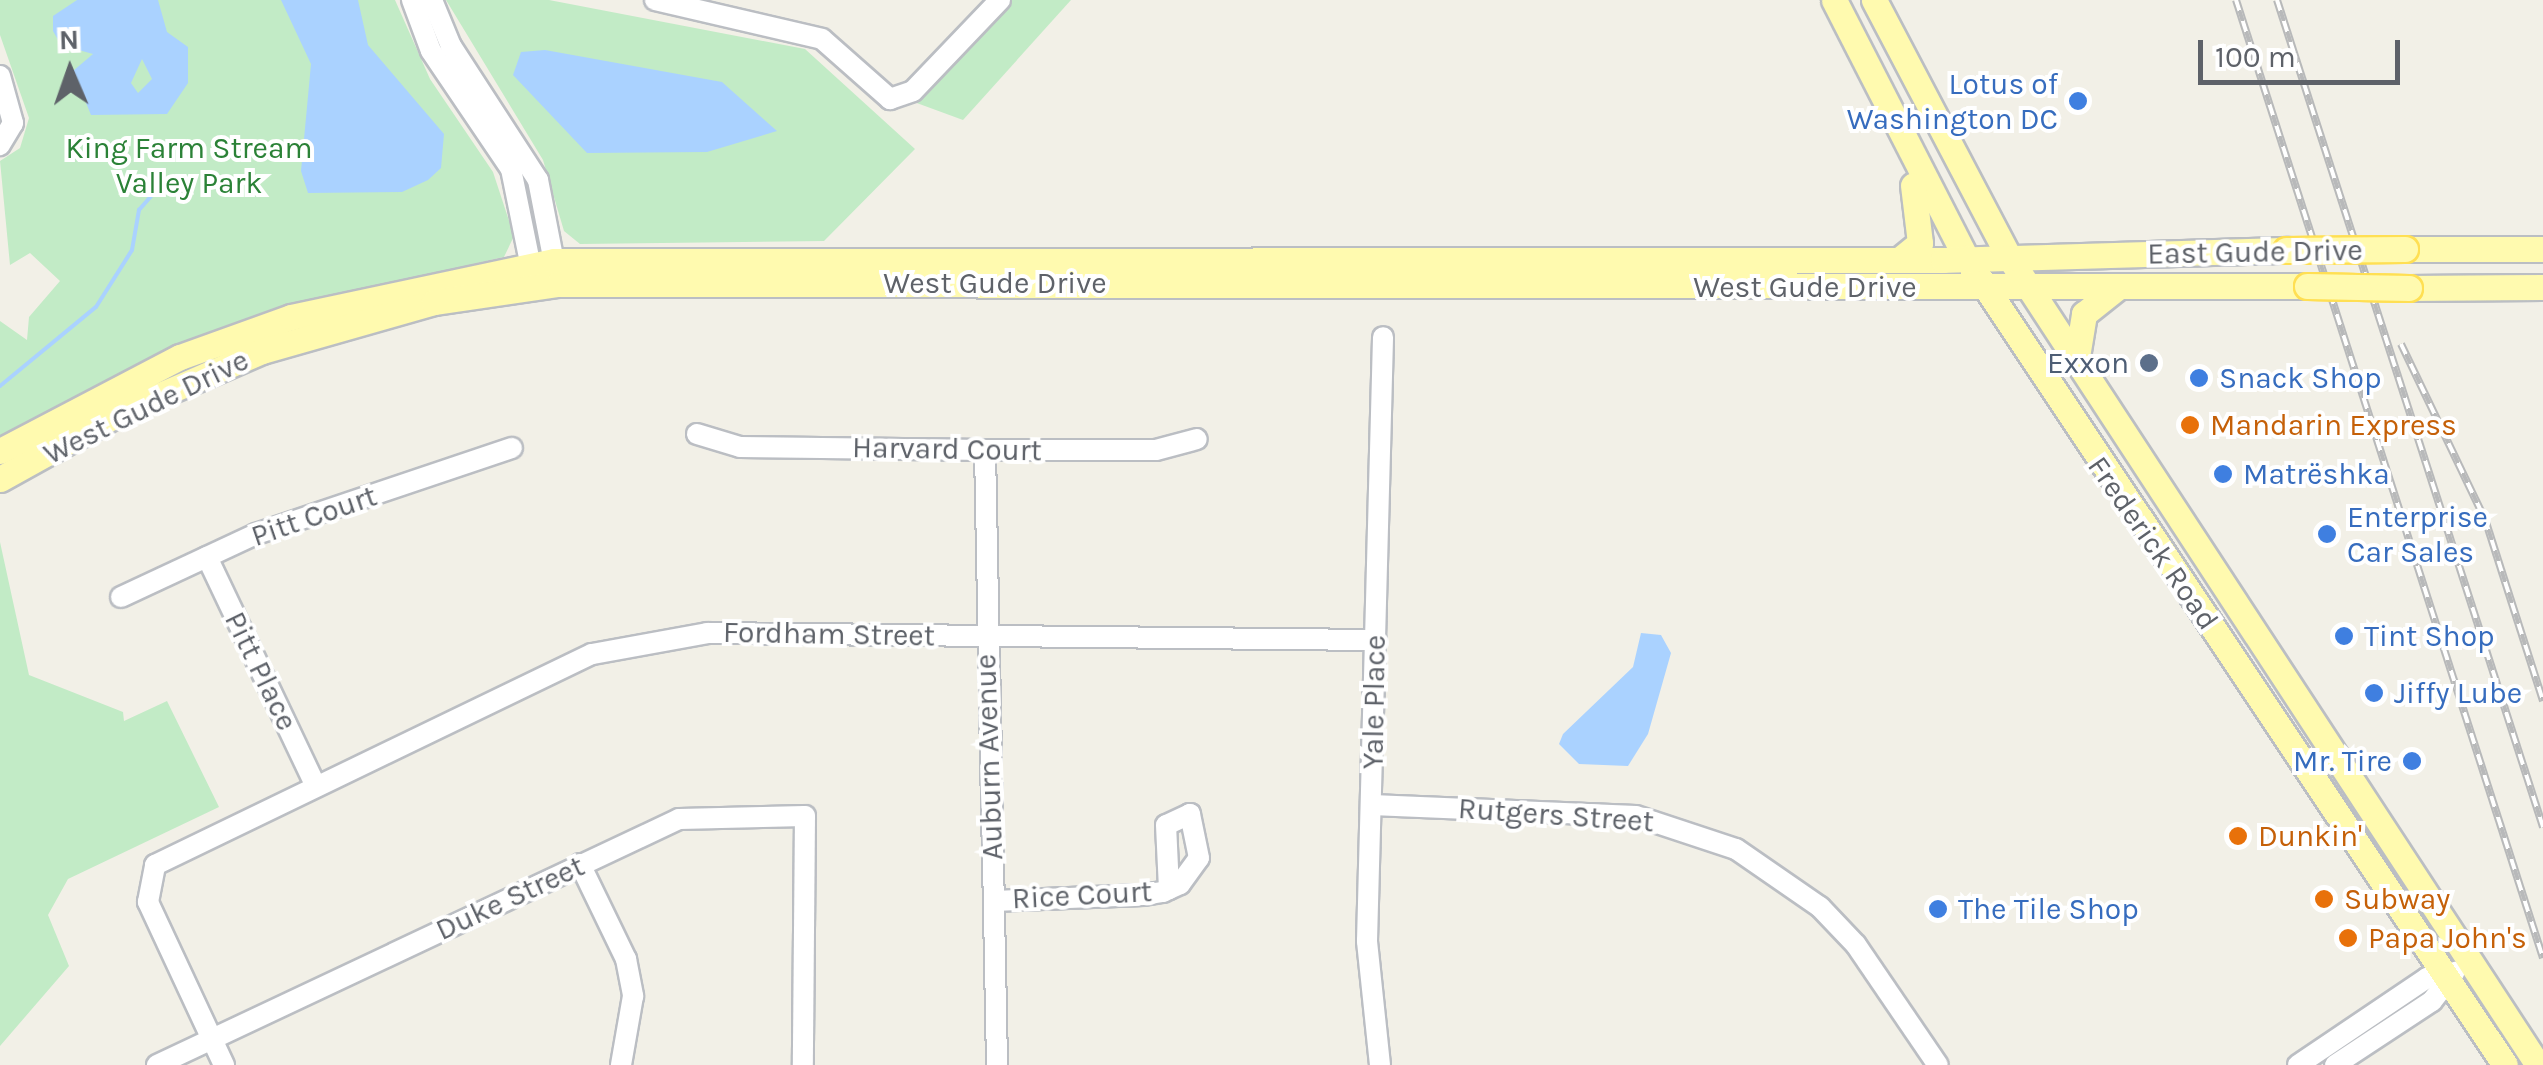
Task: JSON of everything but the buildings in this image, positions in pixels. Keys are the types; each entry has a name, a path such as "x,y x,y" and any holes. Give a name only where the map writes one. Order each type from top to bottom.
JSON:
{"main road":[{"name":"Frederick Road","path":"1834,0 1966,258 2451,975 2505,1065"},
{"name":"Frederick Road","path":"1874,0 2008,257 2474,957 2538,1065"},
{"path":"1899,260 1920,238 1908,150"},
{"name":"East Gude Drive","path":"1966,258 2286,250 2543,249"},
{"name":"West Gude Drive","path":"0,451 180,357 291,317 544,274 1966,258"},
{"name":"West Gude Drive","path":"0,479 121,412 262,351 544,274 2028,286"},
{"name":"East Gude Drive","path":"2028,286 2543,287"},
{"path":"2076,363 2084,314 2119,286"}],"street":[{"path":"412,0 456,71 538,180 544,274"},
{"path":"432,0 456,71"},
{"path":"655,0 699,4 808,33 882,96 913,91 1000,0"},
{"path":"0,76 6,139"},
{"name":"Yale Place","path":"1380,1065 1368,961 1383,337"},
{"name":"Harvard Court","path":"696,434 740,447 985,450 1156,450 1197,439"},
{"name":"Pitt Court","path":"121,597 207,558 512,448"},
{"name":"Auburn Avenue","path":"985,450 984,635 997,1065"},
{"name":"Pitt Place","path":"207,558 315,784"},
{"name":"Fordham Street","path":"224,1065 148,902 147,878 164,858 315,784 637,639 984,635 1376,640"},
{"name":"Rutgers Street","path":"1372,806 1636,816 1736,850 1820,907 1856,945 1938,1065"},
{"name":"Duke Street","path":"157,1065 679,819 805,816 803,1065"},
{"path":"580,864 626,959 633,996 622,1065"},
{"name":"Rice Court","path":"994,900 1170,889"},
{"path":"2336,1065 2432,1001 2451,975 2474,957"},
{"path":"2298,1065 2427,978 2451,975"}],"green space":[{"name":"King Farm Stream Valley Park","path":"0,0 395,0 430,79 493,172 514,236 504,257 288,306 0,451 0,321 27,340 29,317 60,281 30,253 10,265 0,161 20,148 29,118 0,35"},
{"path":"446,0 549,0 805,49 915,149 824,241 580,244 564,231 543,160"},
{"path":"1000,0 1071,0 963,120 914,102 913,91"},
{"path":"0,542 29,675 123,712 124,721 167,701 219,807 68,879 48,915 69,966 0,1046"}],"water":[{"path":"77,0 158,0 167,32 188,47 188,83 167,114 91,115 73,71 93,54 61,45 53,31 53,16","holes":["142,59 152,79 138,93 131,83"]},
{"path":"281,0 358,0 368,45 444,134 441,168 428,180 402,192 308,193 301,171 311,64"},
{"path":"545,50 722,82 777,131 707,152 587,153 513,75 521,52"},
{"path":"1641,633 1661,635 1671,653 1648,734 1628,766 1579,764 1559,744 1563,734 1633,667"}],"waterway":[{"path":"0,386 96,307 132,250 139,210 166,179"}],"railway":[{"path":"2236,0 2543,958"},
{"path":"2277,0 2543,827"},
{"path":"2401,344 2485,519 2543,701"}],"place":[{"name":"Lotus of Washington DC","path":"2078,101"},
{"name":"Exxon","path":"2149,363"},
{"name":"Snack Shop","path":"2199,378"},
{"name":"Mandarin Express","path":"2190,425"},
{"name":"Matrëshka","path":"2223,474"},
{"name":"Enterprise Car Sales","path":"2327,534"},
{"name":"Tint Shop","path":"2344,636"},
{"name":"Jiffy Lube","path":"2374,693"},
{"name":"Mr. Tire","path":"2412,761"},
{"name":"Dunkin'","path":"2238,836"},
{"name":"Subway","path":"2324,899"},
{"name":"The Tile Shop","path":"1938,909"},
{"name":"Papa John's","path":"2348,938"}]}
